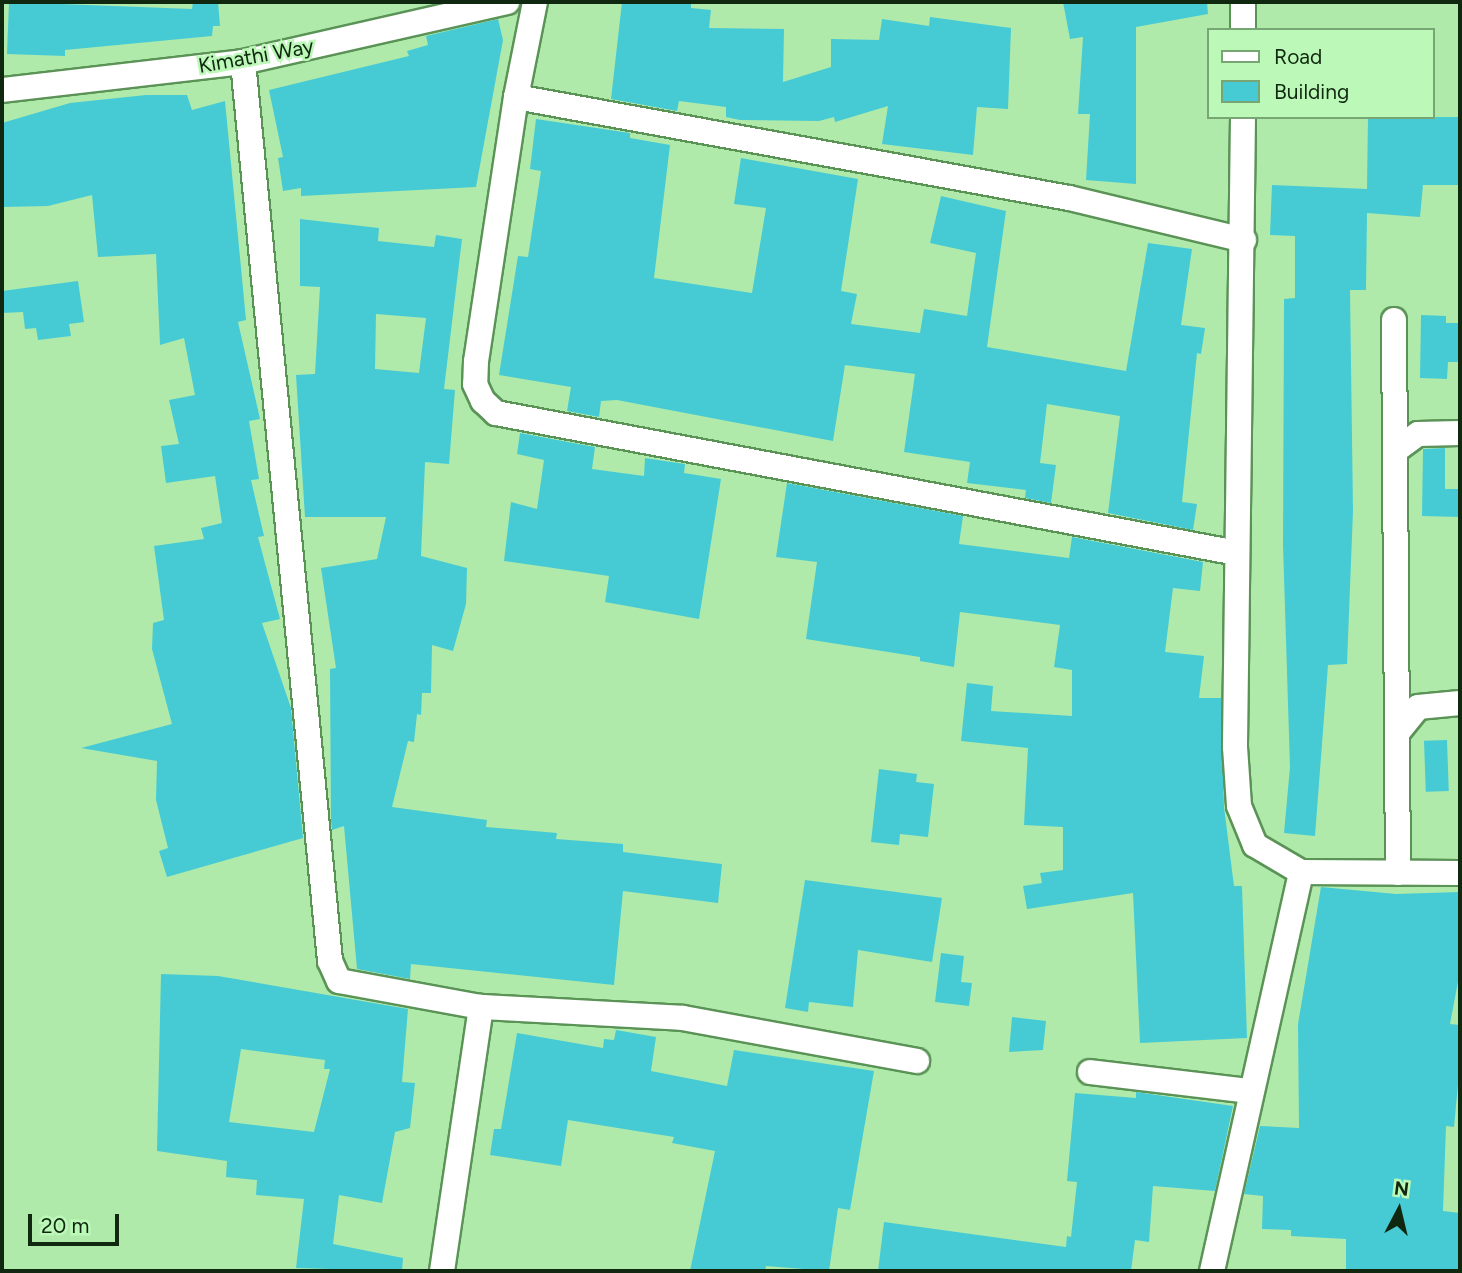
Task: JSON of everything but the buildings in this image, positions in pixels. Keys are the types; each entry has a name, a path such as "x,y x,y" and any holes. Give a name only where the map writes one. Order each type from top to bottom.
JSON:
{"street":[{"name":"Kimathi Way","path":"2,90 243,62 507,2"},
{"path":"536,2 516,97 476,361 475,384 483,401 496,413 1237,553"},
{"path":"1243,2 1243,28"},
{"path":"243,62 330,961 339,981 481,1007 683,1018 917,1061"},
{"path":"516,97 1069,198 1244,240"},
{"path":"1243,119 1244,240 1237,553 1239,806 1255,845 1301,872 1460,873"},
{"path":"1394,320 1398,873"},
{"path":"1396,450 1418,434 1460,433"},
{"path":"1398,732 1418,706 1460,703"},
{"path":"1212,1271 1249,1091 1301,872"},
{"path":"442,1271 481,1007"},
{"path":"1090,1072 1249,1091"}]}
